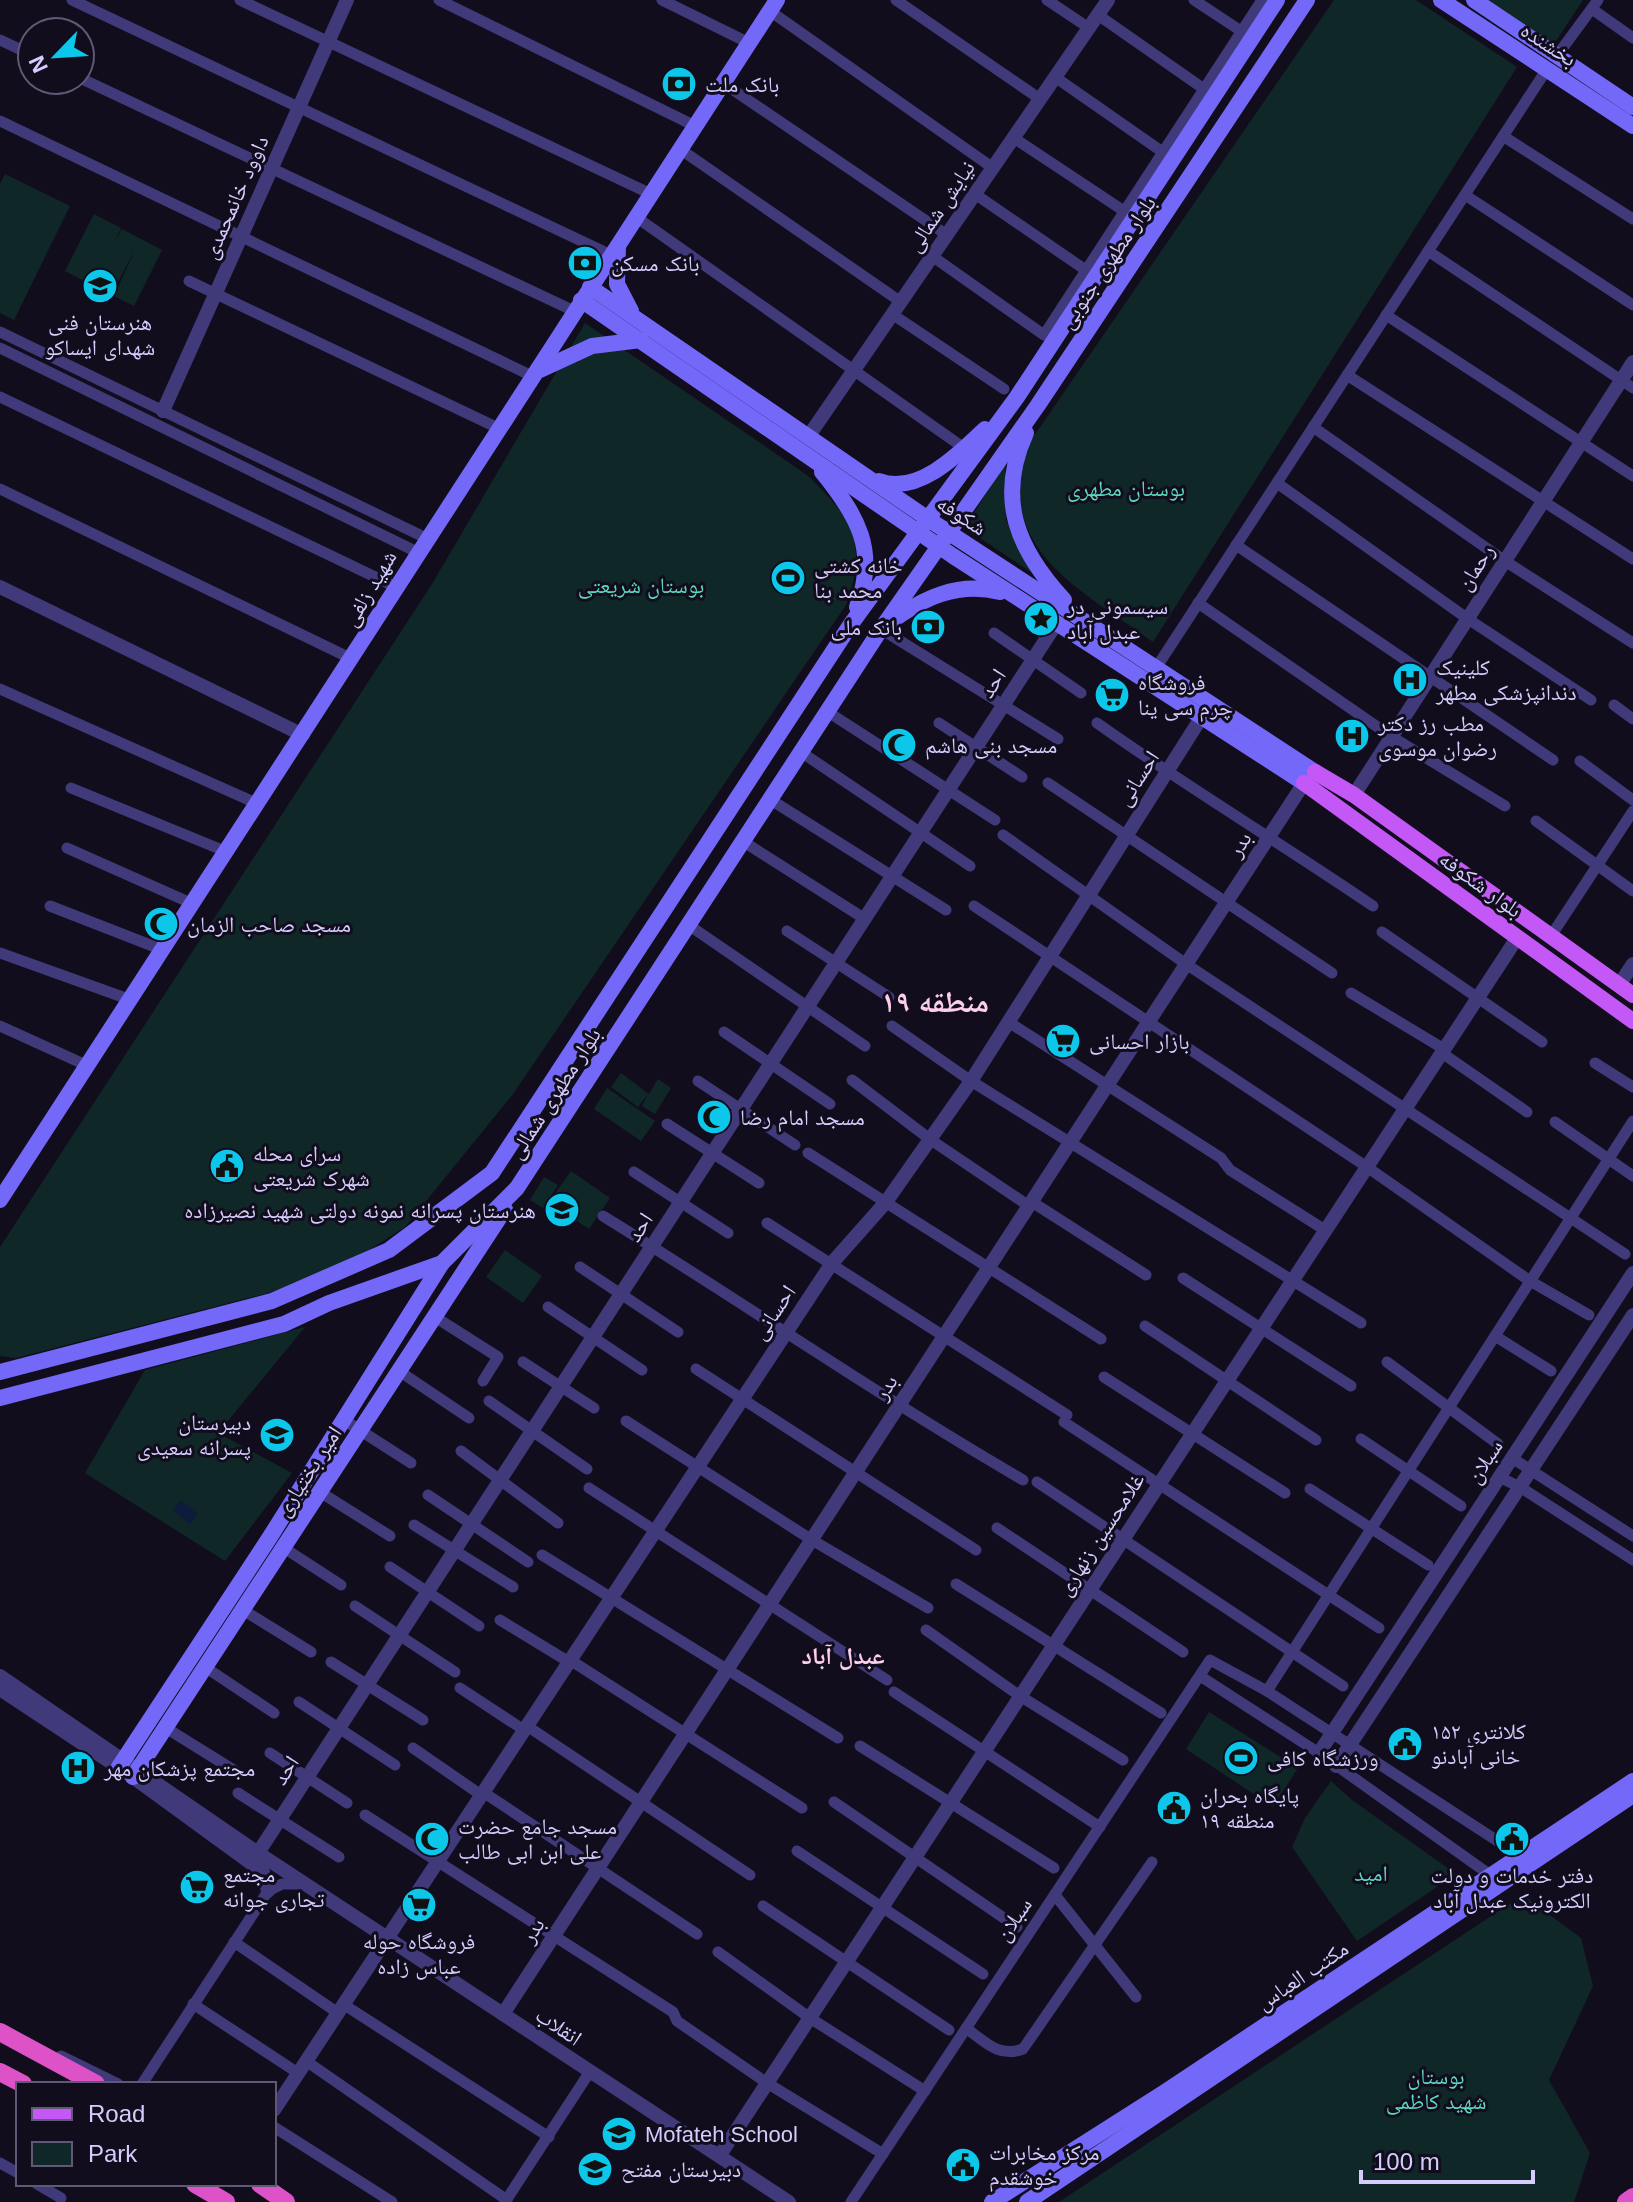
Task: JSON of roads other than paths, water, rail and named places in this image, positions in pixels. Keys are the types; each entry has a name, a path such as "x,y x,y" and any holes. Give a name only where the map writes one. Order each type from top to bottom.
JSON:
{"highway":[{"path":"0,2032 56,2056 93,2082"},
{"path":"0,2072 19,2082"},
{"path":"198,2186 226,2202"},
{"path":"263,2186 286,2202"},
{"path":"1626,2202 1633,2197"}],"main road":[{"name":"بلوار مطهری جنوبی","path":"923,525 1277,0"},
{"name":"بلوار مطهری جنوبی","path":"943,538 1038,405 1307,0"},
{"name":"بخشنده","path":"1441,0 1633,107"},
{"name":"بخشنده","path":"1474,0 1633,126"},
{"name":"شهید زلفی","path":"0,1200 773,6"},
{"path":"532,376 574,351 644,333 617,284 615,249"},
{"name":"شکوفه","path":"582,299 644,333 808,437 854,469 923,525"},
{"name":"شکوفه","path":"644,333 811,459 1081,619 1156,668 1310,778"},
{"path":"854,469 884,483 905,484 937,468 964,448 1011,393"},
{"path":"1038,405 1014,469 1012,514 1037,567 1081,619"},
{"path":"811,459 841,497 867,552 863,591 851,624"},
{"name":"بلوار مطهری شمالی","path":"0,1372 304,1290 389,1250 492,1173 851,624 923,525"},
{"name":"شکوفه","path":"943,538 1030,607 1201,718 1310,778"},
{"name":"بلوار مطهری شمالی","path":"0,1398 284,1324 329,1303 442,1263 517,1188 943,538"},
{"path":"881,629 926,600 963,587 1000,592 1030,607"},
{"name":"بلوار شکوفه","path":"1310,778 1354,795 1626,990"},
{"name":"بلوار شکوفه","path":"1310,778 1517,938 1633,1021"},
{"name":"امیر بختیاری","path":"129,1768 243,1600 284,1548 517,1188"},
{"name":"امیر بختیاری","path":"129,1768 166,1728 205,1667 344,1420 442,1263"},
{"name":"مکتب العباس","path":"1027,2202 1169,2099 1596,1812 1633,1781"},
{"name":"مکتب العباس","path":"1596,1812 1633,1795"},
{"name":"مکتب العباس","path":"992,2202 1169,2099"}],"street":[{"path":"72,0 299,108 615,249"},
{"path":"240,0 651,194"},
{"name":"داوود خانمحمدی","path":"163,411 347,0"},
{"path":"439,0 695,126"},
{"path":"662,0 749,43"},
{"path":"896,0 1040,99"},
{"path":"1047,0 1093,22 1204,89"},
{"name":"نیایش شمالی","path":"808,437 1108,0"},
{"path":"1194,0 1241,31"},
{"path":"932,256 1044,335 1262,0"},
{"path":"1156,668 1503,136 1595,4 1633,38"},
{"path":"773,6 993,168"},
{"path":"1055,77 1164,153"},
{"path":"723,83 947,235"},
{"path":"96,86 272,168 582,299"},
{"path":"0,121 532,376"},
{"path":"1503,136 1633,219"},
{"path":"1014,138 1124,211"},
{"path":"680,149 1011,393"},
{"path":"975,194 1087,271"},
{"path":"1465,195 1633,305"},
{"path":"636,217 964,448"},
{"path":"1428,251 1627,384"},
{"path":"189,281 498,428"},
{"path":"1386,315 1633,476"},
{"path":"0,332 163,411 422,545"},
{"path":"0,348 422,545"},
{"name":"رحمان","path":"1354,795 1581,443 1627,384 1633,362"},
{"path":"1347,375 1633,559"},
{"path":"0,397 396,587"},
{"path":"1313,427 1505,561 1633,643"},
{"path":"1277,483 1468,619 1591,700"},
{"path":"0,489 352,659"},
{"path":"1236,545 1429,679 1553,760"},
{"path":"0,587 303,735"},
{"path":"1198,603 1392,737 1505,806"},
{"name":"احد","path":"258,1853 1056,624"},
{"path":"881,629 1058,739"},
{"path":"994,633 1081,693"},
{"path":"0,689 258,804"},
{"path":"1614,705 1633,719"},
{"path":"828,712 995,820"},
{"name":"احسانی","path":"276,2107 832,1263 886,1202 1010,1023 1201,718"},
{"path":"939,723 1022,777"},
{"path":"1097,723 1167,773 1270,836 1373,906"},
{"path":"801,752 970,866"},
{"path":"1580,761 1633,800"},
{"name":"بدر","path":"503,2014 1310,778"},
{"path":"1048,783 1332,973"},
{"path":"71,788 227,852"},
{"path":"771,800 946,910"},
{"path":"1551,936 1633,811"},
{"path":"1536,821 1633,891"},
{"path":"1003,835 1186,964 1625,1254"},
{"path":"744,842 865,919"},
{"path":"67,848 193,904"},
{"path":"50,906 163,950"},
{"path":"974,906 1147,1024 1367,1167 1530,1281 1589,1315"},
{"path":"690,926 865,1046"},
{"path":"787,931 889,997"},
{"path":"1382,932 1542,1042"},
{"name":"غلامحسین زنهاری","path":"720,2155 1517,938"},
{"path":"0,953 131,1000"},
{"path":"1626,990 1633,964"},
{"path":"1351,993 1443,1051 1527,1112"},
{"path":"1010,1023 1221,1158 1230,1170 1325,1230"},
{"path":"0,1026 88,1066"},
{"path":"892,1026 971,1081 1361,1323"},
{"path":"724,1032 772,1061 830,1104"},
{"path":"1595,1063 1633,1087"},
{"path":"852,1080 931,1140 1146,1275"},
{"path":"698,1081 795,1145"},
{"path":"1526,1859 1267,1691 1633,1121"},
{"path":"1555,1122 1633,1176"},
{"path":"667,1124 711,1156 759,1183"},
{"path":"808,1153 1101,1339"},
{"path":"634,1172 728,1233"},
{"path":"603,1216 708,1280 898,1407 1023,1480"},
{"path":"767,1223 1066,1419 1158,1486 1379,1628"},
{"path":"580,1267 678,1332"},
{"name":"سبلان","path":"1319,1753 1633,1273"},
{"path":"1183,1278 1351,1386"},
{"path":"548,1307 642,1370"},
{"name":"سبلان","path":"1336,1766 1633,1315"},
{"path":"435,1317 498,1357 483,1381"},
{"path":"1145,1326 1316,1440"},
{"path":"1495,1336 1551,1371"},
{"path":"523,1362 594,1408"},
{"path":"1387,1362 1498,1444"},
{"path":"696,1369 976,1550"},
{"path":"399,1371 469,1418"},
{"path":"1104,1377 1285,1493"},
{"path":"489,1401 587,1469"},
{"path":"344,1420 411,1463"},
{"path":"626,1421 812,1540 928,1608"},
{"path":"1361,1439 1461,1506"},
{"path":"461,1451 558,1523"},
{"path":"1512,1458 1633,1536"},
{"path":"1499,1477 1520,1487 1633,1560"},
{"path":"1037,1482 1343,1686"},
{"path":"589,1488 887,1680"},
{"path":"1310,1489 1428,1565"},
{"path":"320,1492 390,1536"},
{"path":"428,1495 528,1562"},
{"path":"414,1525 513,1587"},
{"path":"997,1528 1183,1652"},
{"path":"284,1548 341,1585"},
{"path":"542,1555 838,1738"},
{"path":"390,1567 479,1626"},
{"path":"956,1584 1161,1713"},
{"path":"243,1600 311,1652"},
{"path":"355,1606 455,1672"},
{"path":"500,1620 802,1808"},
{"path":"926,1630 1020,1696 1123,1760"},
{"name":"سبلان","path":"851,2202 1210,1660 1267,1691"},
{"path":"331,1662 423,1720"},
{"path":"205,1667 274,1713"},
{"name":"انقلاب","path":"0,1676 129,1768 263,1872 268,1891"},
{"path":"1200,1676 1319,1753 1496,1880"},
{"path":"460,1688 750,1875"},
{"name":"انقلاب","path":"0,1689 129,1768 389,1936 589,2073 789,2202"},
{"path":"894,1692 1100,1827"},
{"path":"299,1702 340,1726 395,1765"},
{"path":"166,1728 240,1774"},
{"path":"860,1746 1054,1868"},
{"path":"413,1748 697,1934"},
{"path":"270,1753 347,1803"},
{"path":"238,1793 281,1817 339,1857"},
{"path":"834,1802 1017,1927"},
{"path":"365,1815 673,2012 677,2021 767,2083 883,2154"},
{"path":"797,1851 983,1974"},
{"path":"966,2028 998,2052 1012,2053 1023,2049 1152,1862"},
{"path":"142,2082 268,1891 282,1884 306,1884"},
{"path":"1055,1895 1136,1997"},
{"path":"763,1906 949,2030"},
{"path":"234,1942 549,2137"},
{"path":"718,1952 810,2018 925,2091"},
{"path":"193,2004 302,2067 506,2201 589,2073"},
{"path":"56,2056 114,2082"},
{"path":"276,2128 392,2202"},
{"path":"40,2186 61,2198"}],"water":[{"path":"181,1500 198,1514 190,1524 172,1510"}],"place":[{"name":"بانک ملت","path":"679,84"},
{"name":"بانک مسکن","path":"585,263"},
{"name":"هنرستان فنی شهدای ایساکو","path":"100,286"},
{"name":"خانه کشتی محمد بنا","path":"788,578"},
{"name":"سیسمونی در عبدل آباد","path":"1041,619"},
{"name":"بانک ملی","path":"928,627"},
{"name":"کلینیک دندانپزشکی مطهر","path":"1410,680"},
{"name":"فروشگاه چرم سی ینا","path":"1112,695"},
{"name":"مطب رز دکتر رضوان موسوی","path":"1352,736"},
{"name":"مسجد بنی هاشم","path":"899,745"},
{"name":"مسجد صاحب الزمان","path":"161,924"},
{"name":"بازار احسانی","path":"1063,1041"},
{"name":"مسجد امام رضا","path":"714,1117"},
{"name":"سرای محله شهرک شریعتی","path":"227,1166"},
{"name":"هنرستان پسرانه نمونه دولتی شهید نصیرزاده","path":"562,1210"},
{"name":"دبیرستان پسرانه سعیدی","path":"277,1435"},
{"name":"کلانتری ۱۵۲ خانی آبادنو","path":"1405,1744"},
{"name":"ورزشگاه کافی","path":"1241,1758"},
{"name":"مجتمع پزشکان مهر","path":"78,1768"},
{"name":"پایگاه بحران منطقه ۱۹","path":"1174,1808"},
{"name":"مسجد جامع حضرت علی ابن ابی طالب","path":"432,1839"},
{"name":"دفتر خدمات و دولت الکترونیک عبدل آباد","path":"1512,1839"},
{"name":"مجتمع تجاری جوانه","path":"197,1887"},
{"name":"فروشگاه حوله عباس زاده","path":"419,1905"},
{"name":"Mofateh School","path":"619,2134"},
{"name":"مرکز مخابرات خوشقدم","path":"963,2165"},
{"name":"دبیرستان مفتح","path":"595,2169"}],"district":[{"name":"منطقه ۱۹","path":"935,1002"},
{"name":"عبدل آباد","path":"843,1656"}],"park label":[{"name":"بوستان مطهری","path":"1126,488"},
{"name":"بوستان شریعتی","path":"641,585"},
{"name":"امید","path":"1371,1873"},
{"name":"بوستان شهید کاظمی","path":"1436,2088"}]}
